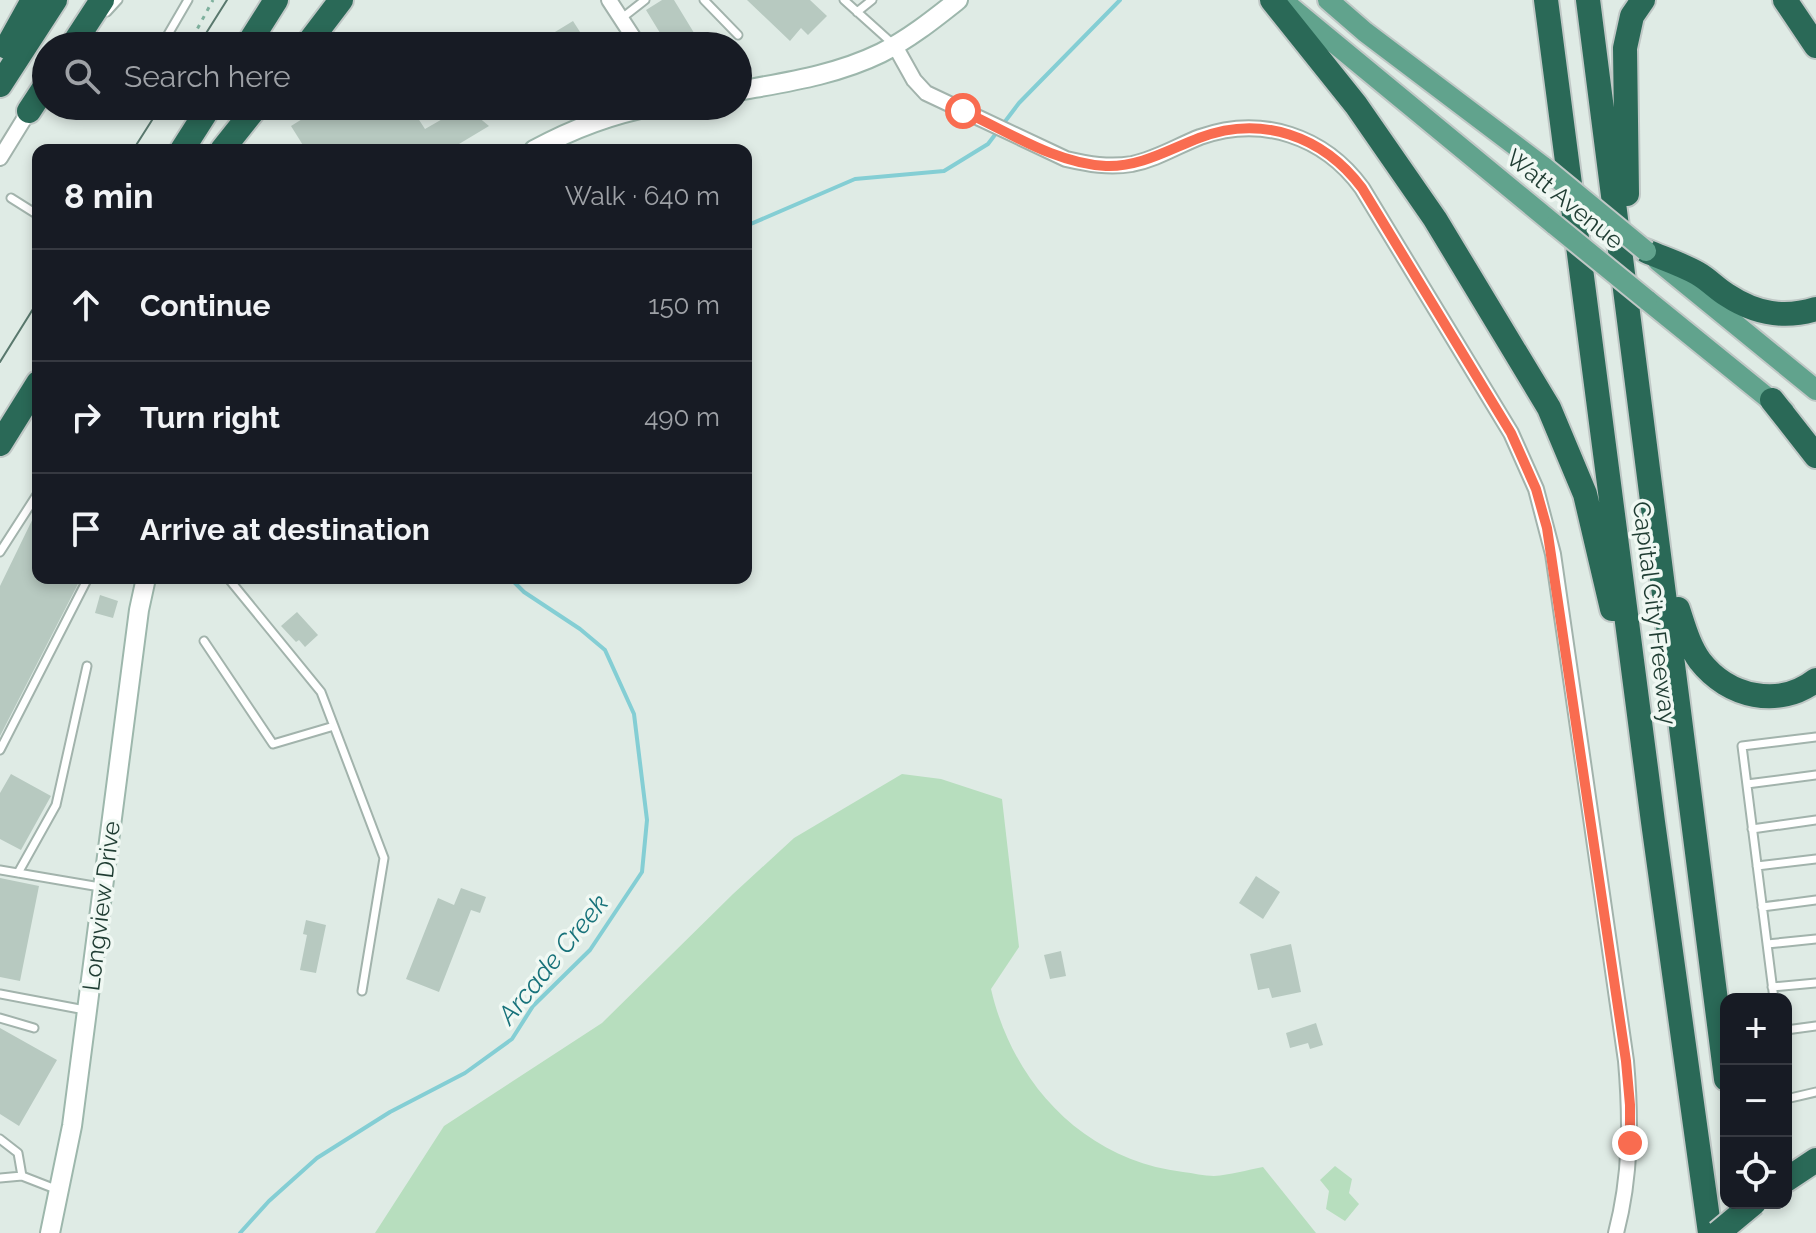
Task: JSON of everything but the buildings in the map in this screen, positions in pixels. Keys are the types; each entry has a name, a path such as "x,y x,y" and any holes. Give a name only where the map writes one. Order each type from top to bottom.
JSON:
{"highway":[{"path":"0,60 33,0"},
{"path":"34,32 55,0"},
{"path":"83,32 102,0"},
{"path":"256,32 276,0"},
{"path":"317,32 341,0"},
{"path":"1272,0 1356,105 1435,219 1549,408 1585,494 1642,736"},
{"name":"Capital City Freeway","path":"1546,0 1710,1233"},
{"name":"Capital City Freeway","path":"1588,0 1638,304 1661,558 1724,1065"},
{"path":"1638,304 1625,48 1632,16 1643,0"},
{"path":"1785,0 1816,46"},
{"path":"1805,0 1816,16"},
{"path":"0,85 32,36"},
{"path":"29,111 32,107"},
{"path":"186,144 201,120"},
{"path":"227,144 246,120"},
{"path":"1646,251 1697,273 1728,296 1753,309 1775,315 1798,315 1816,309"},
{"path":"0,444 32,393"},
{"path":"1772,400 1816,456"},
{"path":"1661,558 1688,639 1700,661 1714,675 1732,689 1764,697 1797,691 1816,680"},
{"path":"1792,1176 1816,1160"},
{"path":"1741,1209 1743,1233"},
{"path":"1718,1233 1747,1209"}],"main road":[{"name":"Watt Avenue","path":"1282,0 1555,225 1638,304 1772,400 1816,438"},
{"name":"Watt Avenue","path":"1328,0 1365,32 1545,168 1816,390"}],"street":[{"path":"609,0 630,32"},
{"path":"752,88 846,68 895,46 958,0"},
{"path":"895,46 914,80 926,93 1066,159 1085,164 1129,164 1157,157 1217,132 1247,128 1284,132 1324,150 1344,166 1362,188 1511,433 1536,489 1553,554 1626,1061 1630,1143 1616,1233"},
{"path":"0,158 29,111"},
{"path":"546,144 600,120"},
{"name":"Longview Drive","path":"50,1233 72,1126 145,584"}],"lane":[{"path":"87,32 118,0"},
{"path":"169,32 188,0"},
{"path":"622,18 645,0"},
{"path":"704,0 735,32"},
{"path":"844,0 895,46"},
{"path":"857,12 872,0"},
{"path":"11,198 32,211"},
{"path":"0,552 32,502"},
{"path":"0,750 85,584"},
{"path":"233,584 321,692 384,858 362,991"},
{"path":"204,641 273,744 334,726"},
{"path":"18,873 56,805 87,666"},
{"path":"1773,993 1742,746 1816,737"},
{"path":"1747,784 1816,775"},
{"path":"1752,829 1816,820"},
{"path":"1757,866 1816,859"},
{"path":"0,870 103,887"},
{"path":"1762,907 1816,900"},
{"path":"1767,944 1816,939"},
{"path":"1772,987 1816,983"},
{"path":"0,994 87,1010"},
{"path":"0,1018 34,1028"},
{"path":"1792,1029 1816,1026"},
{"path":"1792,1098 1816,1092"},
{"path":"0,1139 18,1153 22,1176"},
{"path":"0,1178 22,1176 60,1190"}],"path":[{"path":"196,32 213,0"}],"green space":[{"path":"902,774 941,779 1002,799 1019,947 991,989 1016,1056 1058,1112 1114,1152 1147,1165 1214,1176 1263,1167 1316,1233 375,1233 444,1126 602,1023 794,838"},
{"path":"1335,1166 1352,1179 1349,1193 1359,1204 1345,1221 1326,1209 1329,1191 1320,1180"}],"waterway":[{"name":"Arcade Creek","path":"752,223 855,179 944,171 988,144 1019,103 1120,0"},
{"name":"Arcade Creek","path":"240,1233 269,1201 317,1158 390,1112 465,1073 512,1039 533,1006 590,950 642,872 647,820 634,714 605,650 516,584"}],"tram line":[{"path":"207,32 227,0"},
{"path":"137,144 152,120"},
{"path":"0,362 32,311"}],"route":[{"path":"963,111 1066,159 1108,166 1142,162 1230,129 1263,128 1284,132 1324,150 1344,166 1362,188 1511,433 1536,489 1547,528 1626,1061 1630,1143"}]}
